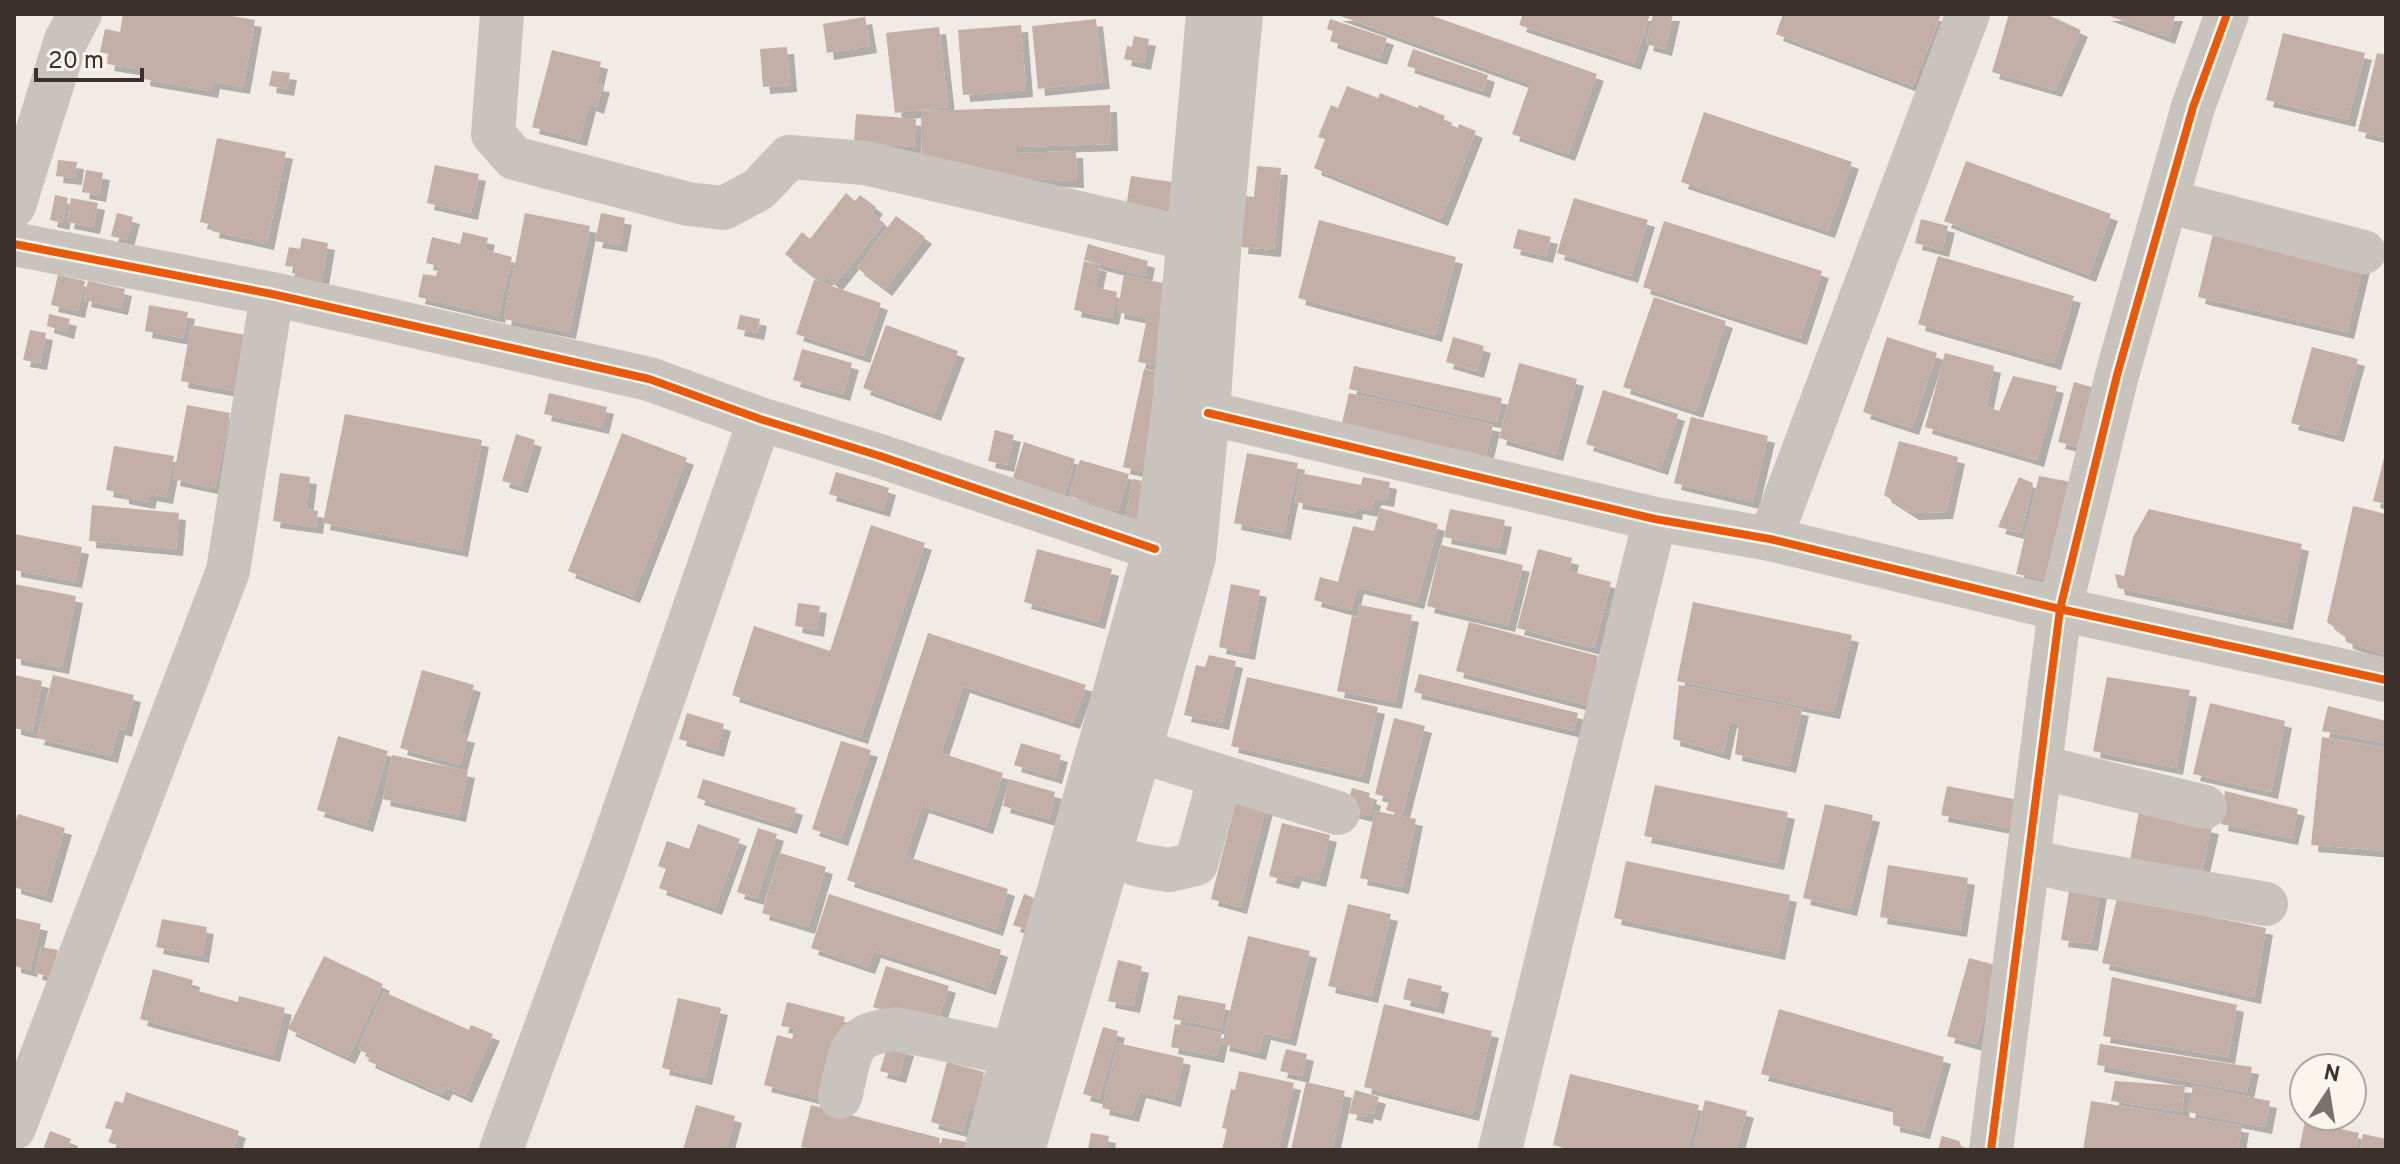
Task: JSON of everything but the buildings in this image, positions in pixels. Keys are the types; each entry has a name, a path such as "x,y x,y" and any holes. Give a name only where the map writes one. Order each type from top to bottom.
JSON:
{"street":[{"path":"14,206 66,40 80,14"},
{"path":"502,14 493,134 514,158 688,204 724,208 759,189 789,157 865,163 1190,239"},
{"path":"1023,1150 1155,549 1174,405 1208,14"},
{"path":"986,1150 1013,1054 1091,848 1140,751 1194,557 1241,14"},
{"path":"1770,539 1968,14"},
{"path":"1991,1150 2060,609 2117,375 2193,107 2227,14"},
{"path":"2166,201 2364,252"},
{"path":"14,244 272,294 649,379 760,419 1155,549"},
{"path":"14,1128 228,571 272,294"},
{"path":"1208,413 1655,519 1770,539 2060,609 2386,680"},
{"path":"501,1150 604,869 760,419"},
{"path":"1500,1150 1655,519"},
{"path":"1140,751 1338,813"},
{"path":"2040,767 2205,807"},
{"path":"1091,848 1139,865 1169,870 1196,864 1220,776"},
{"path":"2028,860 2266,904"},
{"path":"840,1097 854,1045 863,1036 878,1031 896,1029 1013,1054"}],"cycle path":[{"path":"1991,1150 2060,609 2117,375 2193,107 2227,14"},
{"path":"14,244 272,294 649,379 760,419 1155,549"},
{"path":"1208,413 1655,519 1770,539 2060,609 2386,680"}]}
